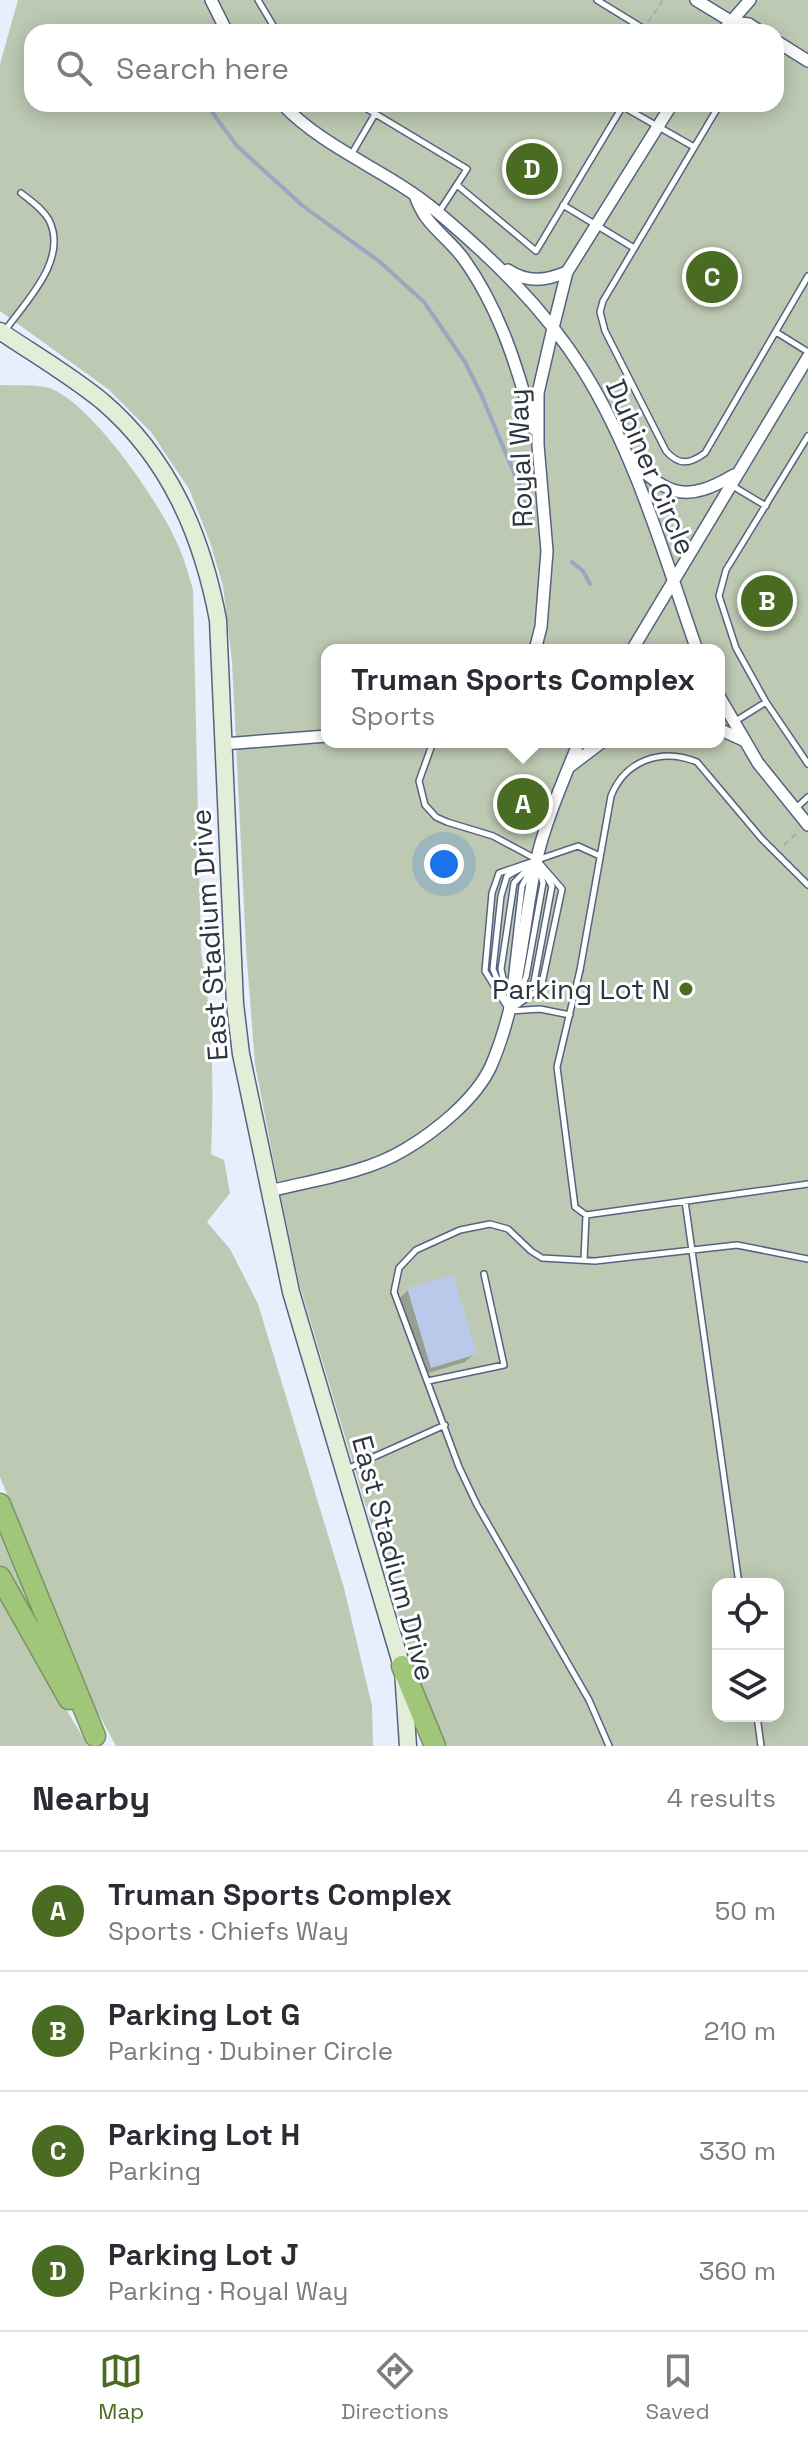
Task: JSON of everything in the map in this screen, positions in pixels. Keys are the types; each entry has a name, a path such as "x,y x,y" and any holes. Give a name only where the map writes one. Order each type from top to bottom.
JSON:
{"highway":[{"path":"0,1504 98,1741"},
{"path":"0,1577 63,1689 98,1741"},
{"path":"402,1666 435,1746"}],"main road":[{"name":"East Stadium Drive","path":"2,332 101,400 126,425 153,456 176,491 192,523 205,561 215,604 235,1004 241,1054 291,1292 402,1666 408,1746"}],"street":[{"path":"211,0 223,24"},
{"path":"696,0 732,22 749,24"},
{"path":"732,22 750,0"},
{"path":"784,46 808,61"},
{"name":"Dubiner Circle","path":"291,112 325,141 414,193 489,258 553,328 582,369 611,420 695,644"},
{"name":"Royal Way","path":"536,644 542,615 547,551 538,445 538,393 553,328 567,272 667,112"},
{"path":"414,193 421,214 462,258 496,313 517,368 538,445"},
{"path":"489,258 518,276 532,280 567,272"},
{"path":"636,644 808,355"},
{"path":"627,457 663,488 681,493 701,492 738,472"},
{"path":"725,708 743,740 794,810 803,829"},
{"path":"725,732 743,740"},
{"path":"223,744 321,736"},
{"path":"270,1191 368,1166 403,1151 446,1122 481,1082 490,1067 509,1011 536,859 577,748"},
{"path":"569,767 594,748"}],"lane":[{"path":"258,0 272,24"},
{"path":"597,0 636,24"},
{"path":"372,112 467,169 438,213"},
{"path":"457,185 536,251 619,112"},
{"path":"635,112 694,147"},
{"path":"715,112 603,301 601,321 660,440 674,460 684,463 694,461 705,453 808,276"},
{"path":"351,156 375,114"},
{"path":"2,332 47,271 53,257 54,239 50,221 21,193"},
{"path":"563,205 634,249"},
{"path":"776,332 808,355"},
{"path":"808,436 724,574 719,596 732,637 766,702 808,764"},
{"path":"731,485 766,506"},
{"path":"733,723 766,702"},
{"path":"431,748 419,781 421,797 430,811 447,822 493,836 536,859 562,889 541,988 509,1011"},
{"path":"808,885 697,762 685,757 659,756 630,767 617,780 611,796 570,1015 557,1067 575,1207 586,1215 808,1184"},
{"path":"794,810 808,797"},
{"path":"509,1011 485,971 492,893 499,873 578,846 600,856"},
{"path":"509,1011 501,969 508,914 514,883 536,859"},
{"path":"509,1011 534,982 552,886 536,859"},
{"path":"509,1011 540,1009 570,1015"},
{"path":"685,1201 738,1578"},
{"path":"584,1260 586,1215"},
{"path":"609,1746 589,1700 477,1505 459,1467 394,1292 399,1268 416,1250 460,1230 490,1224 508,1229 542,1258 584,1260 737,1245 808,1259"},
{"path":"428,1381 504,1365 484,1274"},
{"path":"344,1470 445,1425"},
{"path":"758,1722 761,1746"}],"path":[{"path":"655,12 663,0"},
{"path":"776,853 803,829"}],"green space":[{"path":"18,0 808,0 808,1746 447,1746 416,1674 299,1283 276,1173 255,1064 232,661 223,586 189,489 151,432 108,389 0,311 0,64"},
{"path":"0,385 49,388 66,397 103,432 156,504 182,554 193,589 201,952 212,1053 211,1154 224,1160 230,1193 207,1222 230,1249 258,1304 344,1588 372,1706 373,1746 116,1746 78,1669 0,1477"},
{"path":"0,1522 58,1666 0,1566"},
{"path":"0,1598 88,1746 0,1746"}],"building":[{"path":"453,1275 477,1354 431,1368 407,1288"}],"waterway":[{"path":"212,112 237,146 303,206 380,262 424,302 465,362 532,516"},
{"path":"572,562 583,571 590,584"}],"place":[{"name":"Parking Lot J","path":"532,169"},
{"name":"Parking Lot H","path":"712,277"},
{"name":"Parking Lot G","path":"767,601"},
{"name":"Truman Sports Complex","path":"523,804"},
{"name":"Parking Lot N","path":"686,989"}]}
